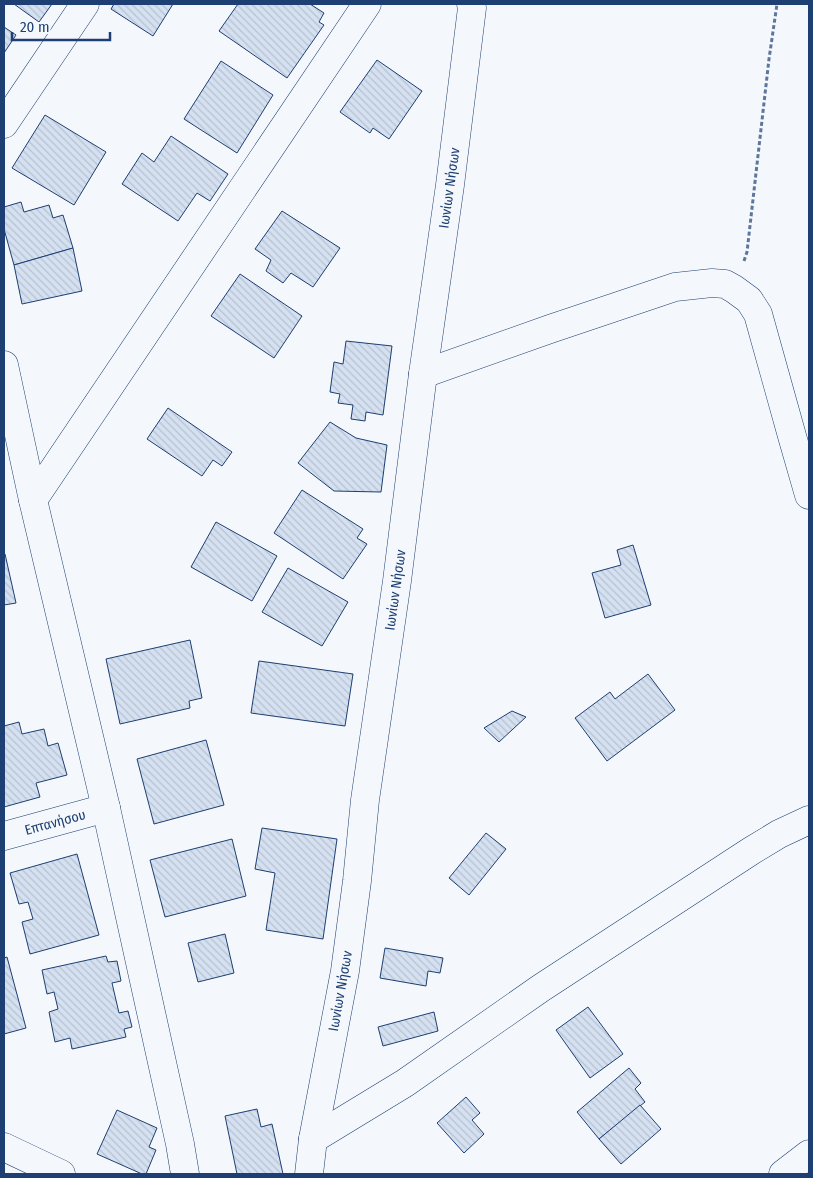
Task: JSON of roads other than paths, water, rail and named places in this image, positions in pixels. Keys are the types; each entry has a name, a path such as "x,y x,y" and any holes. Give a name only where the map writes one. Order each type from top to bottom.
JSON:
{"street":[{"path":"4,124 85,4"},
{"path":"33,500 367,4"},
{"name":"Ιωνίων Νήσων","path":"309,1174 313,1140 345,970 365,800 397,581 423,374 454,156 471,4"},
{"path":"423,374 676,287 712,283 725,284 748,300 758,314 809,495"},
{"path":"4,365 33,500 106,808 185,1174"},
{"name":"Επτανήσου","path":"4,836 106,808"},
{"path":"313,1140 405,1083 541,988 751,851 779,834 809,820"},
{"path":"4,1147 61,1174"},
{"path":"784,1174 809,1154"}]}
